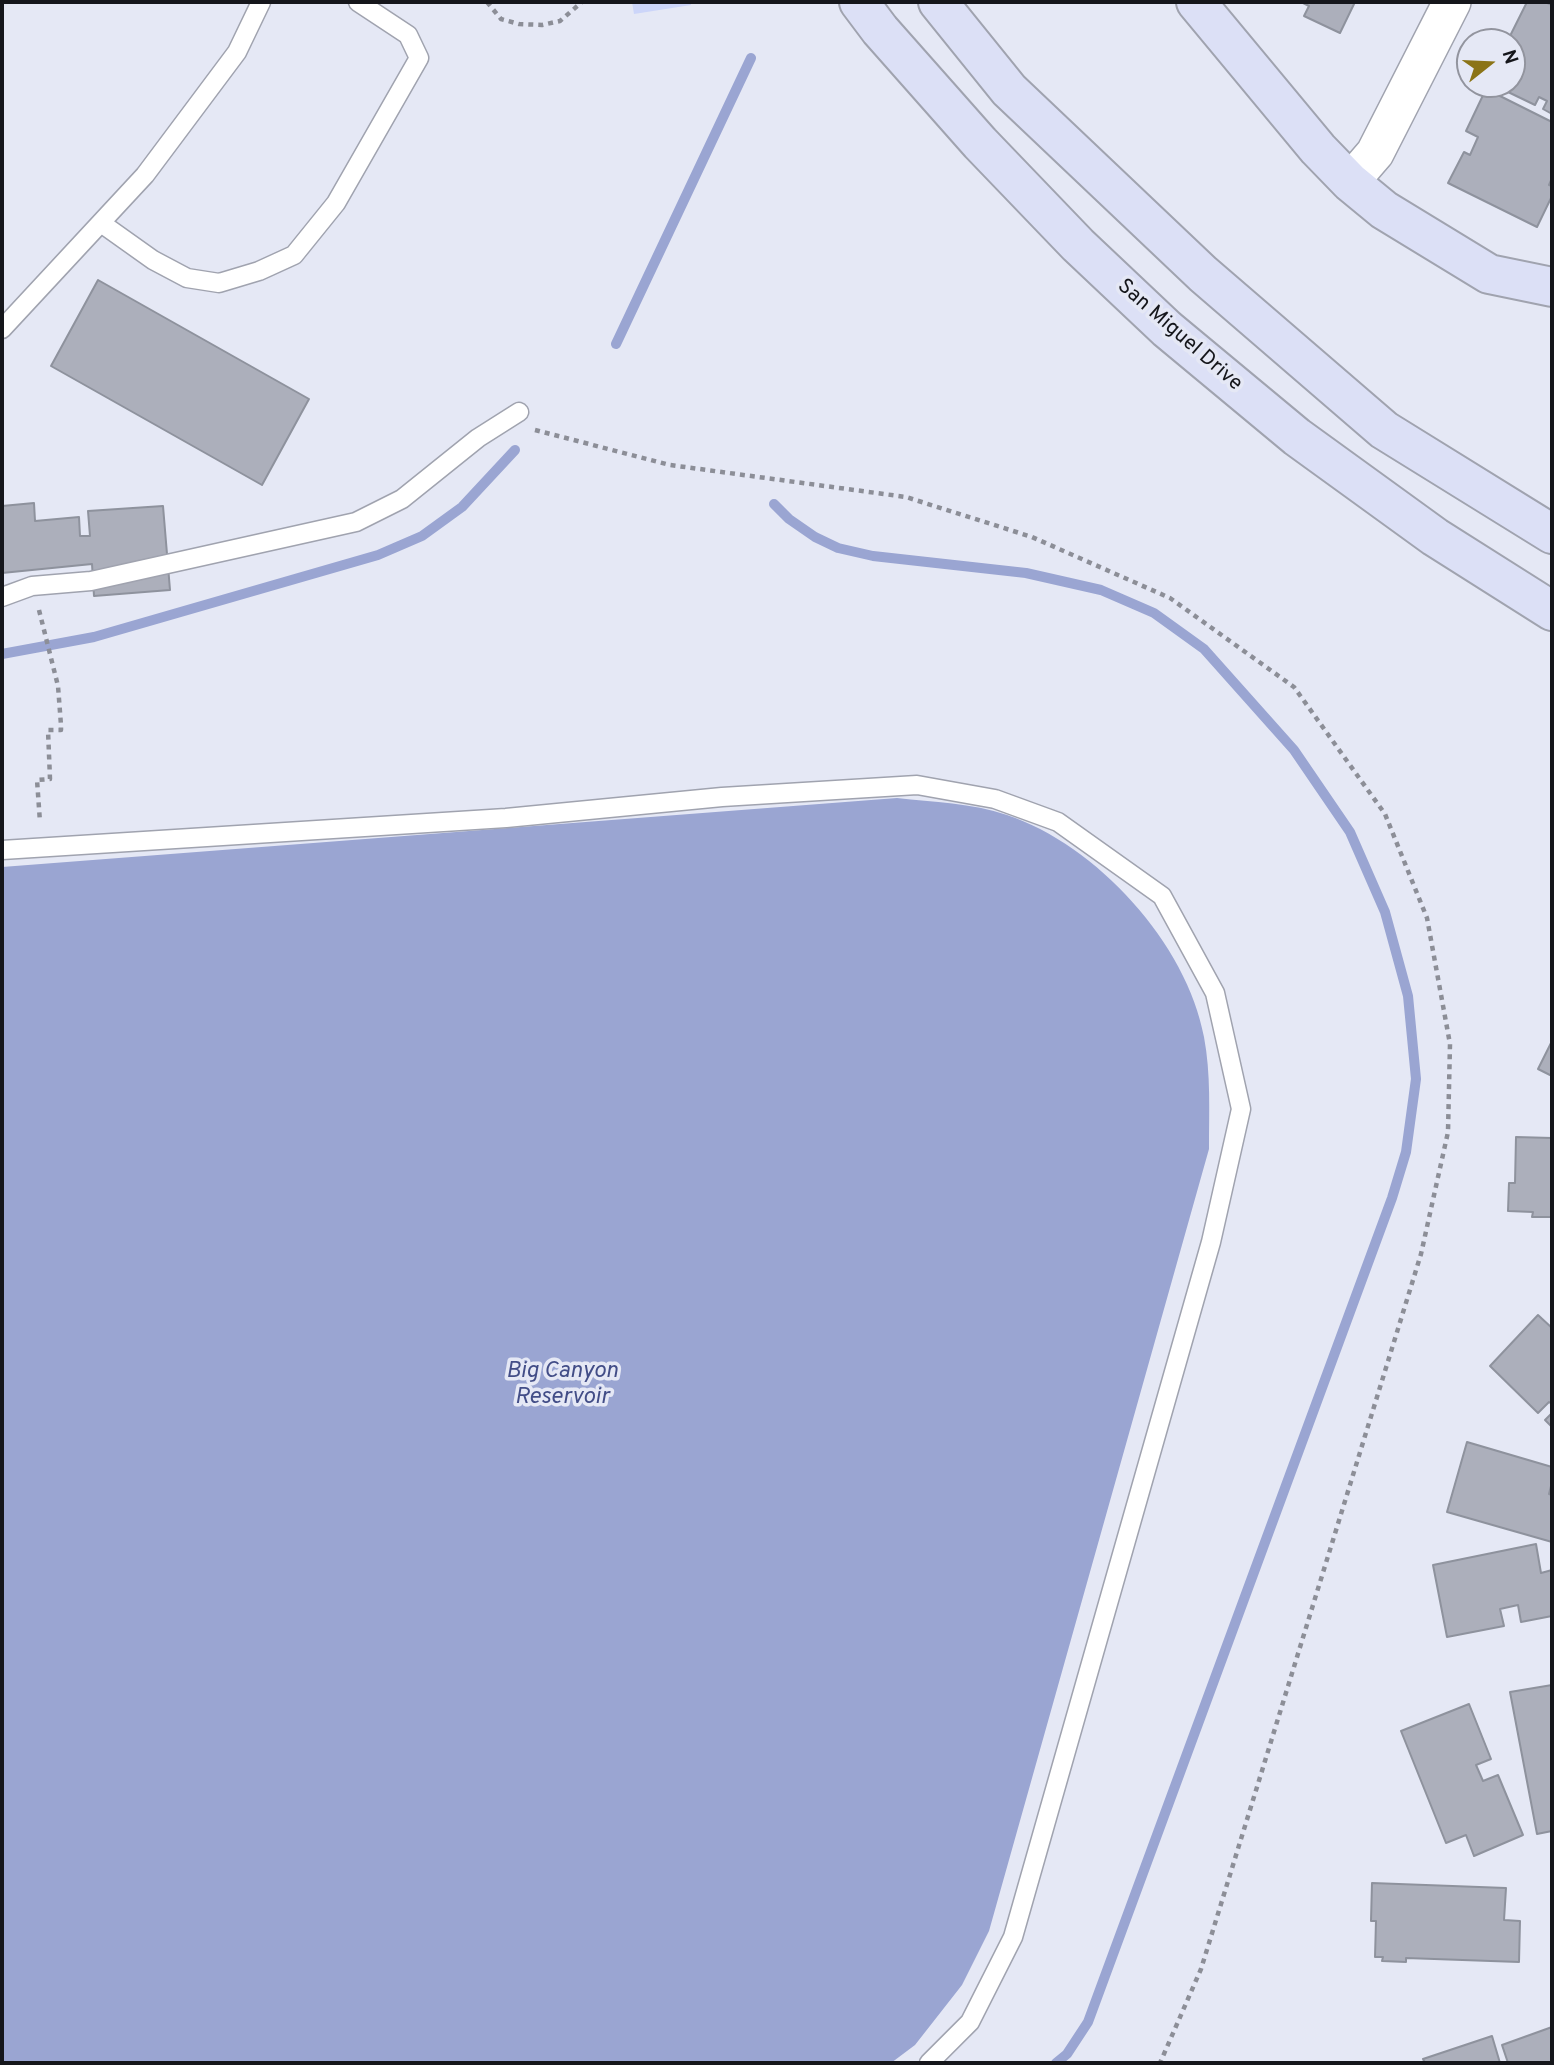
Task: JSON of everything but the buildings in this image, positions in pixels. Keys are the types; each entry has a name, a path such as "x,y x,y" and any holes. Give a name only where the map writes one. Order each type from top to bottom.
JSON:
{"main road":[{"name":"San Miguel Drive","path":"859,2 880,30 980,143 1078,245 1167,330 1297,437 1435,537 1552,611"},
{"path":"938,2 1009,90 1203,274 1384,430 1552,534"},
{"path":"1196,2 1318,149 1350,182 1384,210 1489,274 1552,286"}],"street":[{"path":"1350,182 1375,153 1452,2"}],"lane":[{"path":"2,329 145,175 237,52 261,2"},
{"path":"101,223 153,260 187,278 219,283 259,271 294,255 336,203 419,58 408,35 358,2"},
{"path":"2,597 33,586 90,581 356,522 402,499 478,438 512,417"},
{"path":"2,850 506,818 722,797 916,785 995,799 1058,822 1162,896 1215,993 1241,1109 1211,1242 1013,1937 970,2022 929,2063"}],"path":[{"path":"487,2 501,19 519,24 542,25 560,21 582,2"},
{"path":"512,417 670,465 906,496 1032,537 1170,597 1294,687 1385,814 1423,907 1450,1044 1448,1132 1421,1254 1200,1969 1160,2063"},
{"path":"41,830 37,780 50,779 48,730 61,730 58,686 44,630"}],"shaded area":[{"path":"632,2 691,2 691,5 634,14"}],"water":[{"name":"Big Canyon Reservoir","path":"897,798 966,805 1007,815 1041,829 1073,849 1104,874 1133,902 1179,967 1194,1002 1204,1037 1209,1079 1209,1149 989,1931 962,1985 915,2045 891,2063 2,2063 2,867"}],"waterway":[{"path":"616,344 751,58"},
{"path":"2,654 94,637 378,555 422,536 462,507 515,450"},
{"path":"774,504 789,519 815,537 838,548 873,556 1026,573 1101,590 1154,613 1204,649 1294,750 1350,832 1385,912 1408,996 1416,1079 1406,1152 1392,1198 1088,2022 1067,2054 1056,2063"}]}
